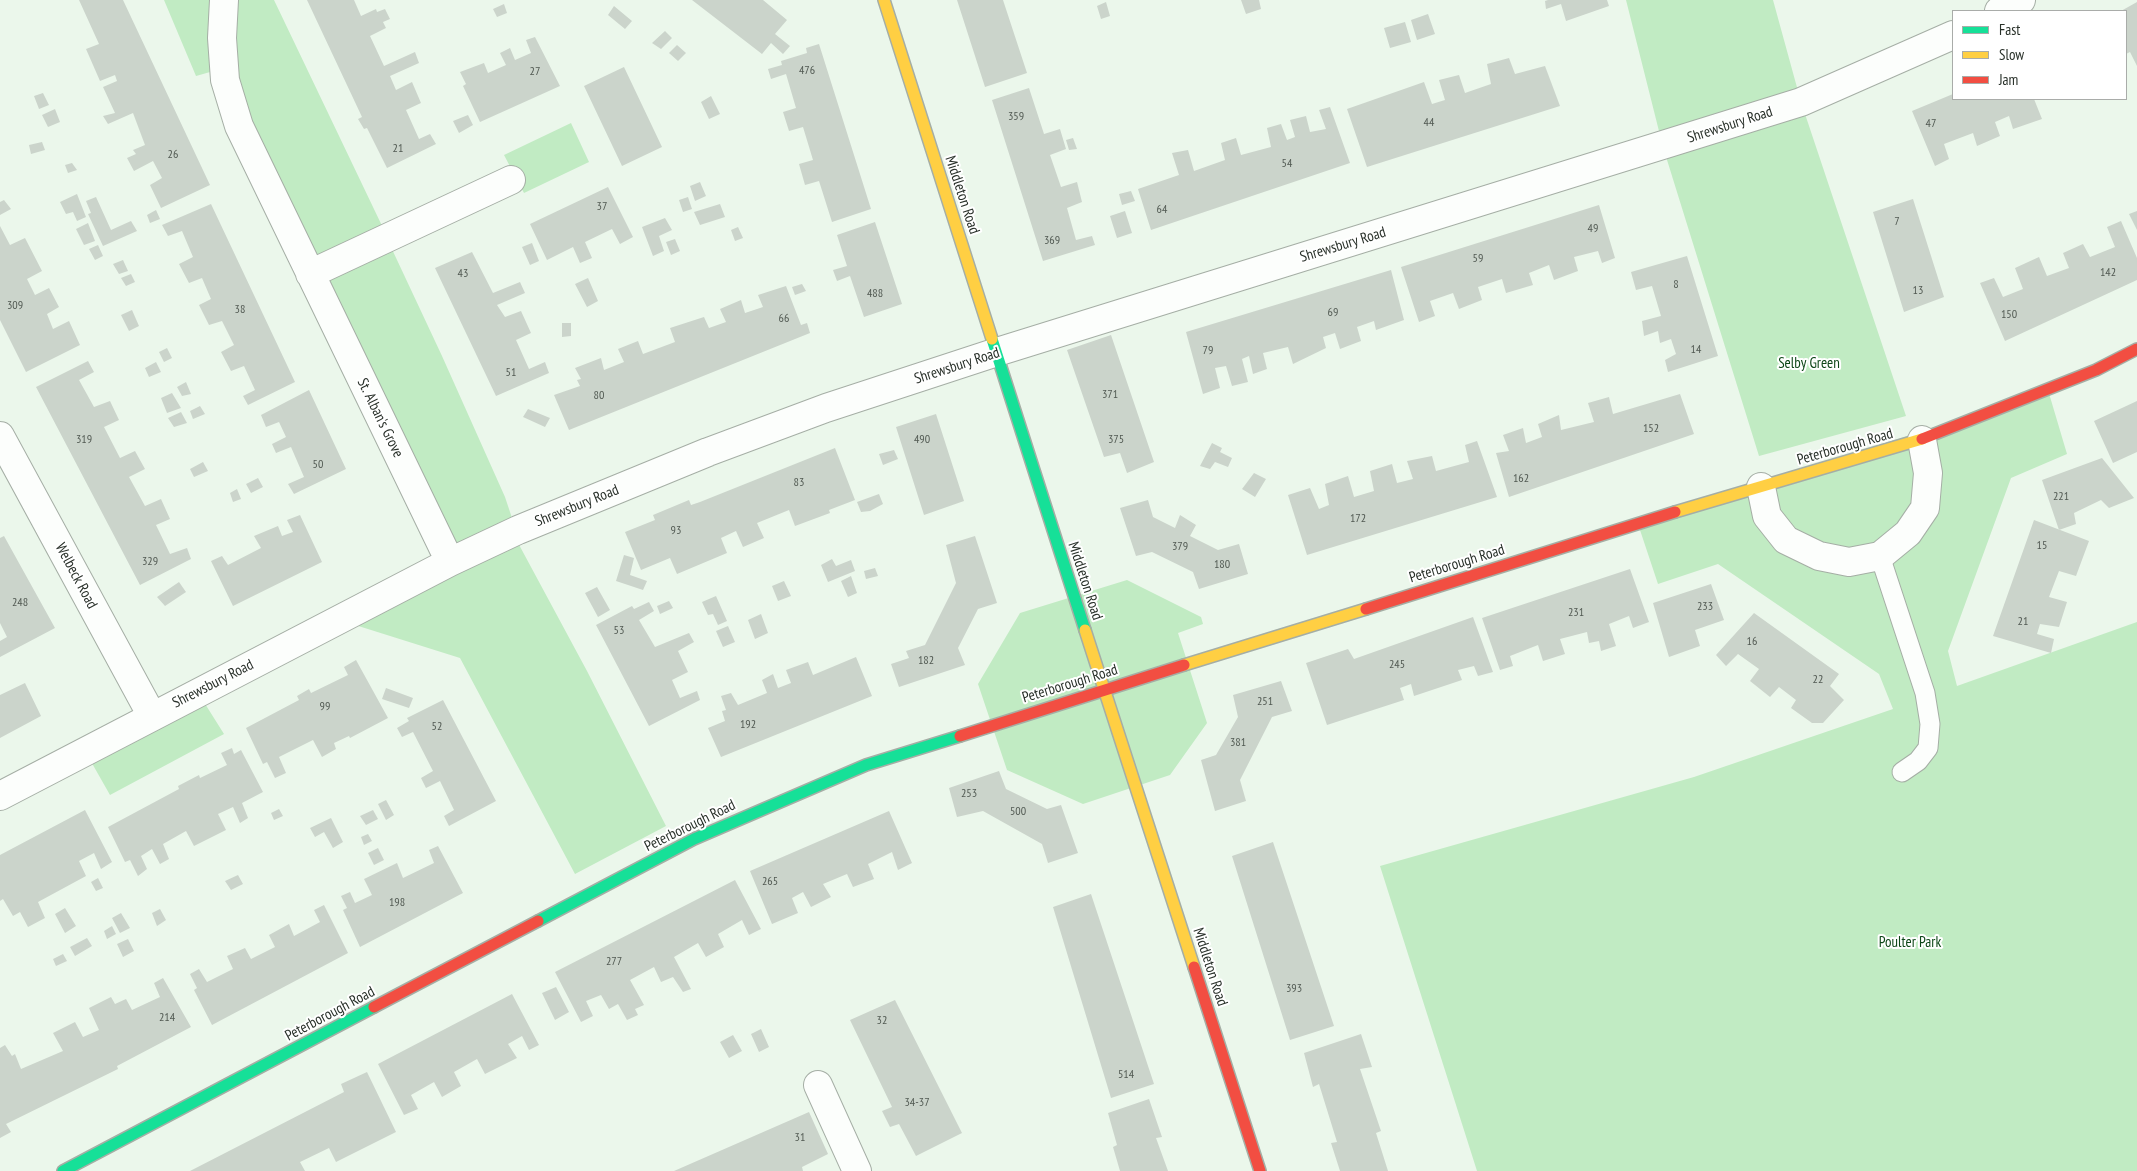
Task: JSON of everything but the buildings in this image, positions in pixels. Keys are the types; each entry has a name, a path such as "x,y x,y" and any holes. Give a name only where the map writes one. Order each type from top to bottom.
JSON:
{"street":[{"name":"St. Alban's Grove","path":"224,0 222,38 225,73 236,116 310,274 450,562"},
{"name":"Middleton Road","path":"884,0 1260,1171"},
{"path":"2001,10 2021,0"},
{"name":"Shrewsbury Road","path":"0,796 450,562 518,530 708,452 826,408 997,352 1801,102 1952,35"},
{"path":"310,274 511,180"},
{"name":"Peterborough Road","path":"64,1171 694,839 866,765 1104,689 1761,487 1922,440 2096,370 2137,349"},
{"path":"1761,487 1766,516 1786,540 1819,556 1849,562 1880,556 1908,533 1924,508 1928,473 1922,440"},
{"name":"Welbeck Road","path":"4,452 152,716"},
{"path":"818,1085 857,1171"}],"lane":[{"path":"1880,556 1925,694 1930,724 1928,748 1918,761 1902,772"}],"green space":[{"path":"164,0 218,0 217,70 196,76"},
{"path":"232,0 274,0 384,230 314,265 233,78"},
{"name":"Selby Green","path":"1626,0 1773,0 1801,102 1906,416 1759,456 1663,147"},
{"path":"571,123 589,162 524,193 504,155"},
{"path":"390,245 505,497 513,521 453,546 321,280"},
{"name":"Poulter Park","path":"2048,390 2067,454 2011,478 1948,651 1957,686 2137,622 2137,1171 1477,1171 1380,866 1694,777 1893,709 1879,674 1718,564 1658,584 1638,524"},
{"path":"517,541 587,671 666,826 575,874 460,658 352,624"},
{"path":"1127,580 1201,617 1203,624 1178,633 1207,723 1170,775 1083,804 1007,770 978,684 1020,613"},
{"path":"202,699 224,734 110,795 89,758"}],"traffic: fast":[{"path":"992,339 1085,630"},
{"path":"538,921 694,839 866,765 960,736"},
{"path":"63,1171 374,1007"}],"traffic: slow":[{"path":"884,0 992,339"},
{"path":"1675,512 1922,439"},
{"path":"1184,665 1366,609"},
{"path":"1085,630 1194,967"}],"traffic: jam":[{"path":"1922,439 2096,370 2137,349"},
{"path":"1366,609 1675,512"},
{"path":"960,736 1184,665"},
{"path":"374,1007 538,921"},
{"path":"1194,967 1260,1171"}]}
